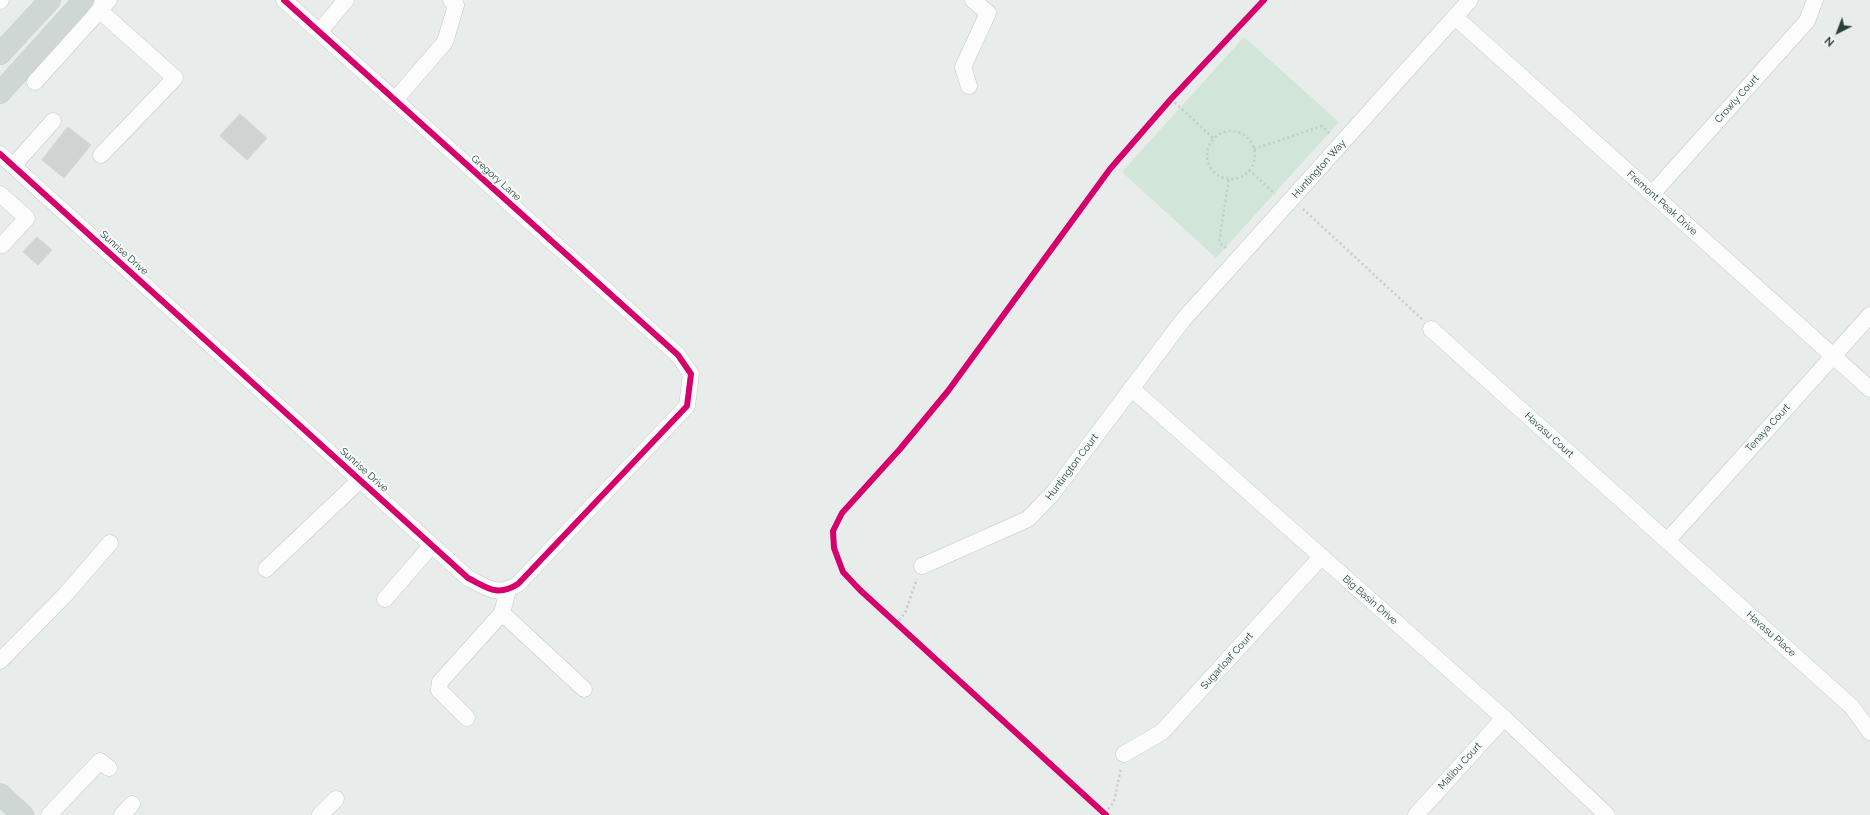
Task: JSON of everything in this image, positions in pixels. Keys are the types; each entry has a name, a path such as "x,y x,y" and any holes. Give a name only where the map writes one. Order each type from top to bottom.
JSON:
{"main road":[{"path":"2,48 50,0"},
{"path":"0,93 95,3"},
{"path":"0,794 23,815"}],"street":[{"name":"Gregory Lane","path":"284,0 678,355 691,374 686,406 518,584 508,590"},
{"path":"319,32 346,0"},
{"path":"395,100 445,42 456,6 451,0"},
{"path":"969,86 963,67 988,13 973,0"},
{"name":"Huntington Way","path":"1182,320 1470,0"},
{"name":"Crowly Court","path":"1652,194 1807,21 1815,0"},
{"path":"35,82 95,3 174,78 101,155"},
{"name":"Fremont Peak Drive","path":"1455,17 1870,389"},
{"path":"13,166 53,121"},
{"name":"Sunrise Drive","path":"0,154 468,578 494,591 508,590"},
{"path":"0,194 26,218 2,246 0,245"},
{"name":"Tenaya Court","path":"1667,541 1870,315"},
{"name":"Huntington Court","path":"922,566 1028,519 1053,493 1182,320"},
{"name":"Havasu Court","path":"1431,328 1667,541"},
{"name":"Big Basin Drive","path":"1131,388 1504,718 1607,815"},
{"path":"266,569 360,480"},
{"name":"Havasu Place","path":"1667,541 1852,707 1870,732"},
{"path":"0,661 65,595 110,543"},
{"path":"385,599 432,545"},
{"name":"Sugarloaf Court","path":"1124,754 1162,732 1321,557"},
{"path":"467,718 439,690 440,682 502,613 508,590"},
{"path":"502,613 584,690"},
{"name":"Malibu Court","path":"1416,815 1504,718"},
{"path":"49,815 100,761 110,768"},
{"path":"320,815 336,799"}],"path":[{"path":"1166,105 1176,94"},
{"path":"1171,99 1213,138"},
{"path":"1254,149 1322,126 1341,144"},
{"path":"1230,131 1239,132 1247,137 1254,149 1254,162 1249,170 1242,176 1229,178 1215,173 1209,165 1207,156 1208,146 1213,138 1221,133 1230,131"},
{"path":"1249,170 1286,205 1302,209 1411,307 1431,328"},
{"path":"1229,178 1219,242 1238,259"},
{"path":"896,624 905,613 922,566"},
{"path":"891,619 902,629"},
{"path":"1099,808 1106,814 1114,802 1124,754"}],"green space":[{"path":"1244,37 1339,122 1216,258 1122,172"}],"building":[{"path":"240,114 267,138 247,160 220,136"},
{"path":"68,127 91,145 64,178 42,160"},
{"path":"37,237 52,250 38,265 23,252"}],"cycle path":[{"path":"0,154 468,578 493,590 504,590 511,588 518,584 687,406 691,374 678,355 284,0"},
{"path":"1106,815 860,590 843,572 834,548 833,531 842,513 900,449 948,391 1110,169 1171,99 1264,0"}]}
